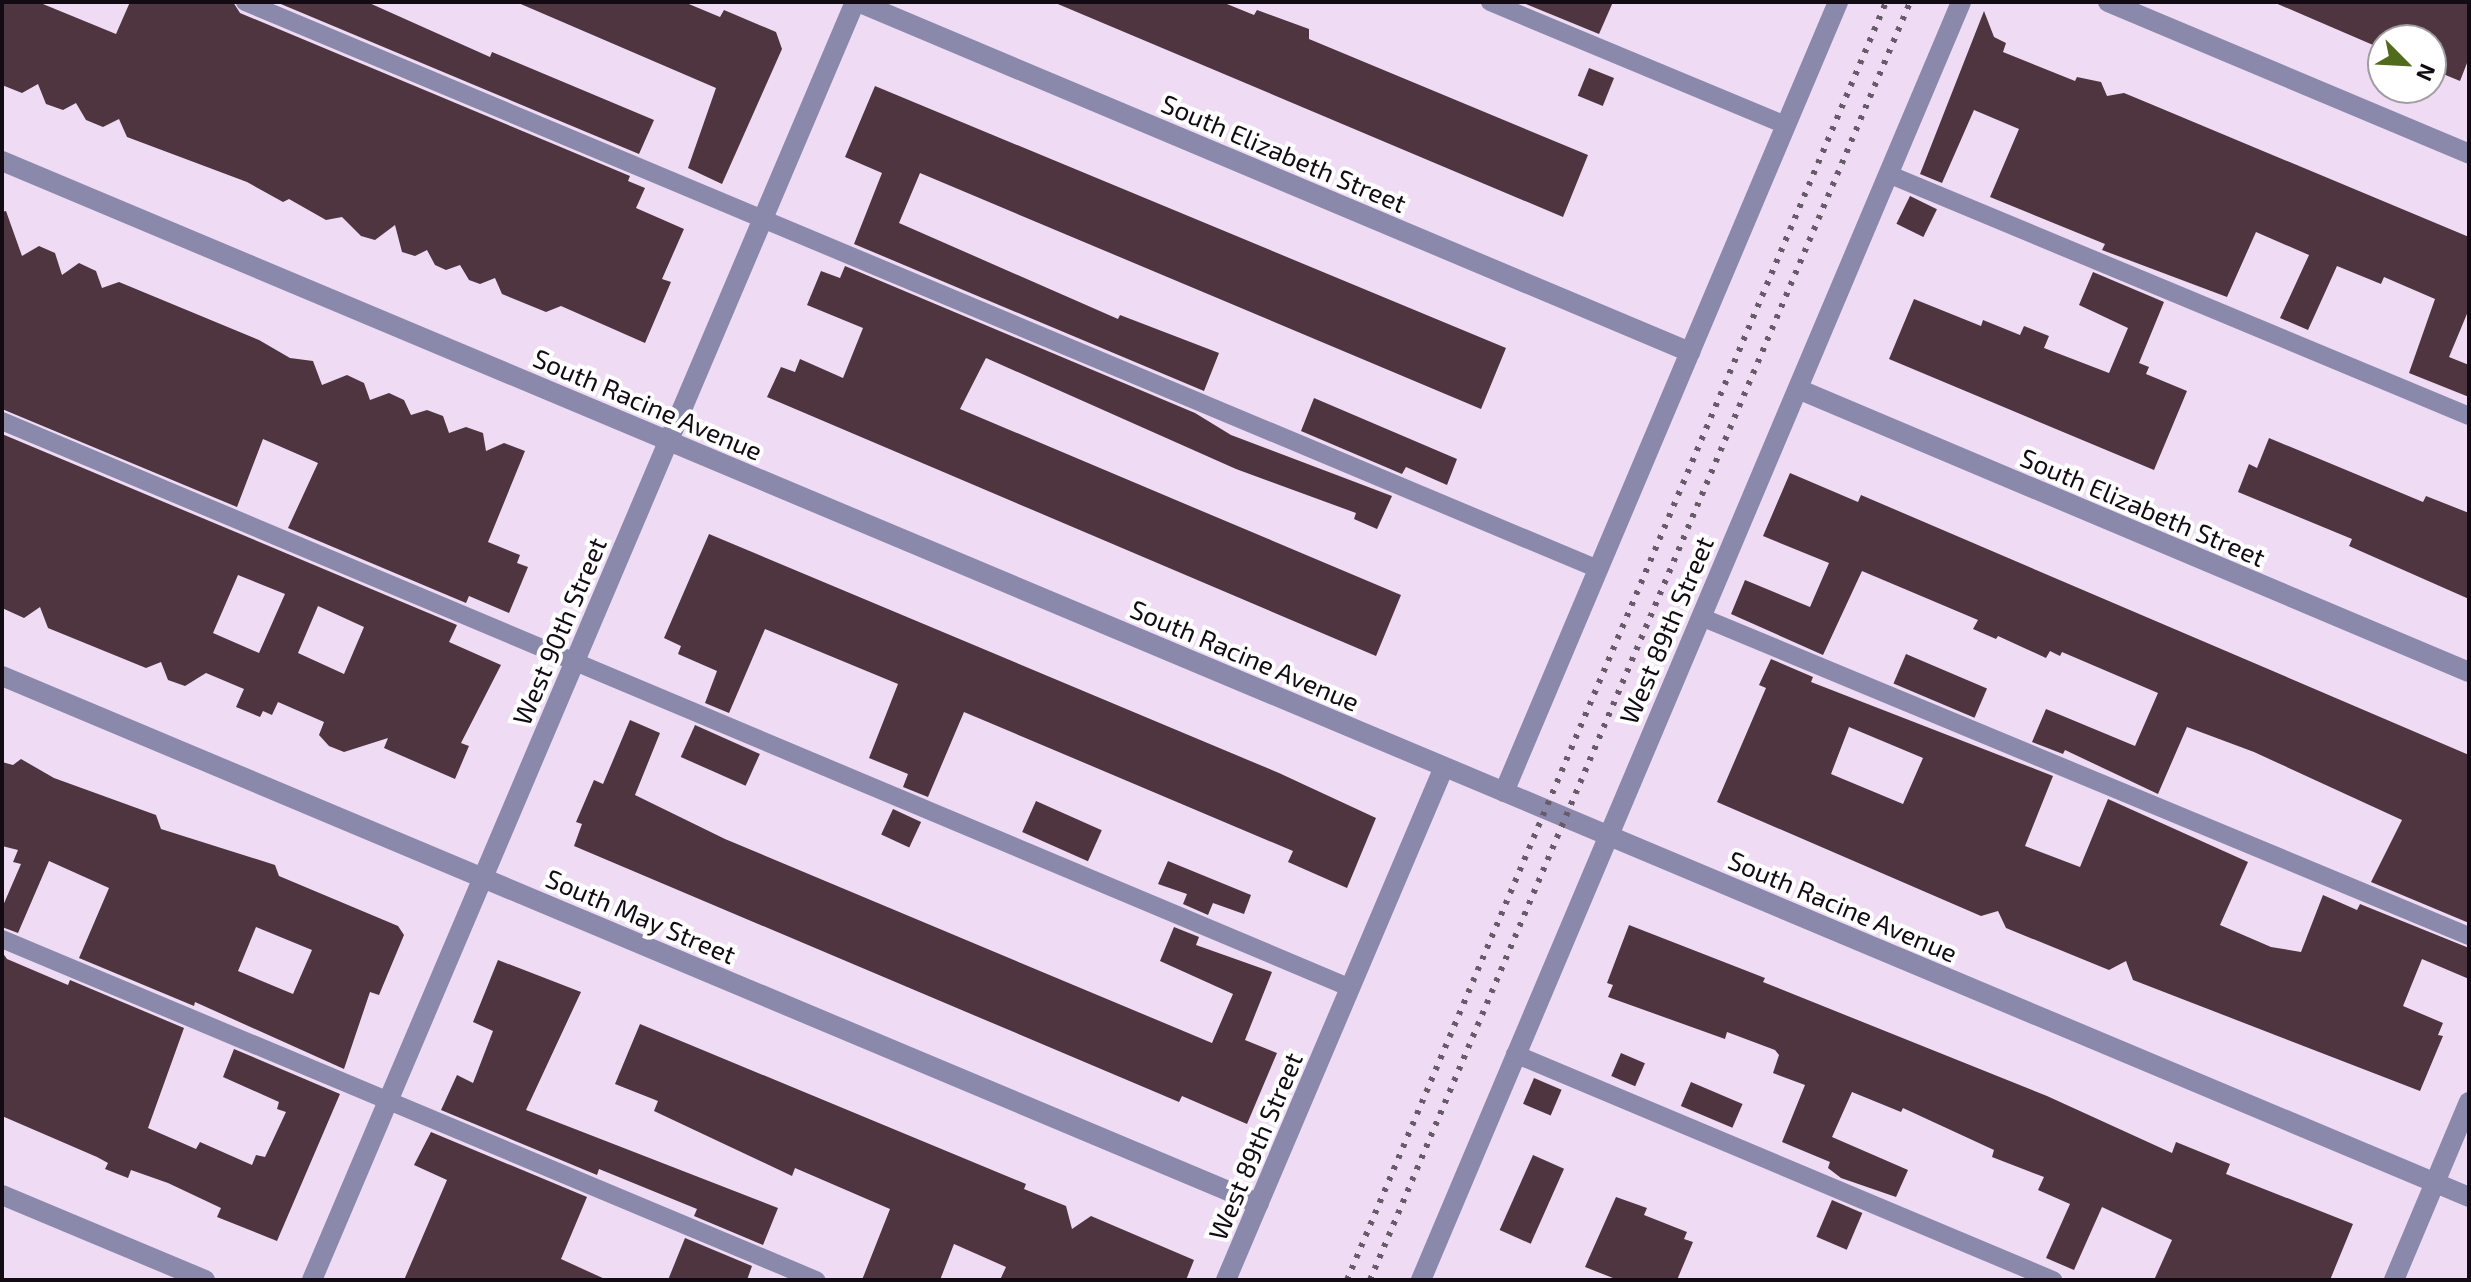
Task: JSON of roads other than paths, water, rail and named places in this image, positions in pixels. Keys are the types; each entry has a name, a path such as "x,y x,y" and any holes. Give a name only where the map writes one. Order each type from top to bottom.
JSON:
{"street":[{"name":"West 90th Street","path":"312,1280 856,2"},
{"name":"South Elizabeth Street","path":"856,2 1690,352"},
{"path":"1504,792 1838,2"},
{"name":"West 89th Street","path":"1427,1278 1606,835 1961,2"},
{"path":"2108,2 2469,154"},
{"name":"South Racine Avenue","path":"2,161 2469,1197"},
{"name":"South Elizabeth Street","path":"1798,389 2469,672"},
{"name":"South May Street","path":"2,676 1259,1204"},
{"name":"West 89th Street","path":"1226,1280 1444,767"},
{"path":"2394,1280 2469,1102"},
{"path":"2,1195 205,1280"}],"lane":[{"path":"245,2 1598,569"},
{"path":"1490,2 1786,125"},
{"path":"1888,174 2469,416"},
{"path":"2,421 1351,988"},
{"path":"1701,617 2469,936"},
{"path":"2,939 816,1280"},
{"path":"1515,1054 2053,1280"}],"railway":[{"path":"1347,1280 1886,2"},
{"path":"1370,1280 1910,2"}]}
